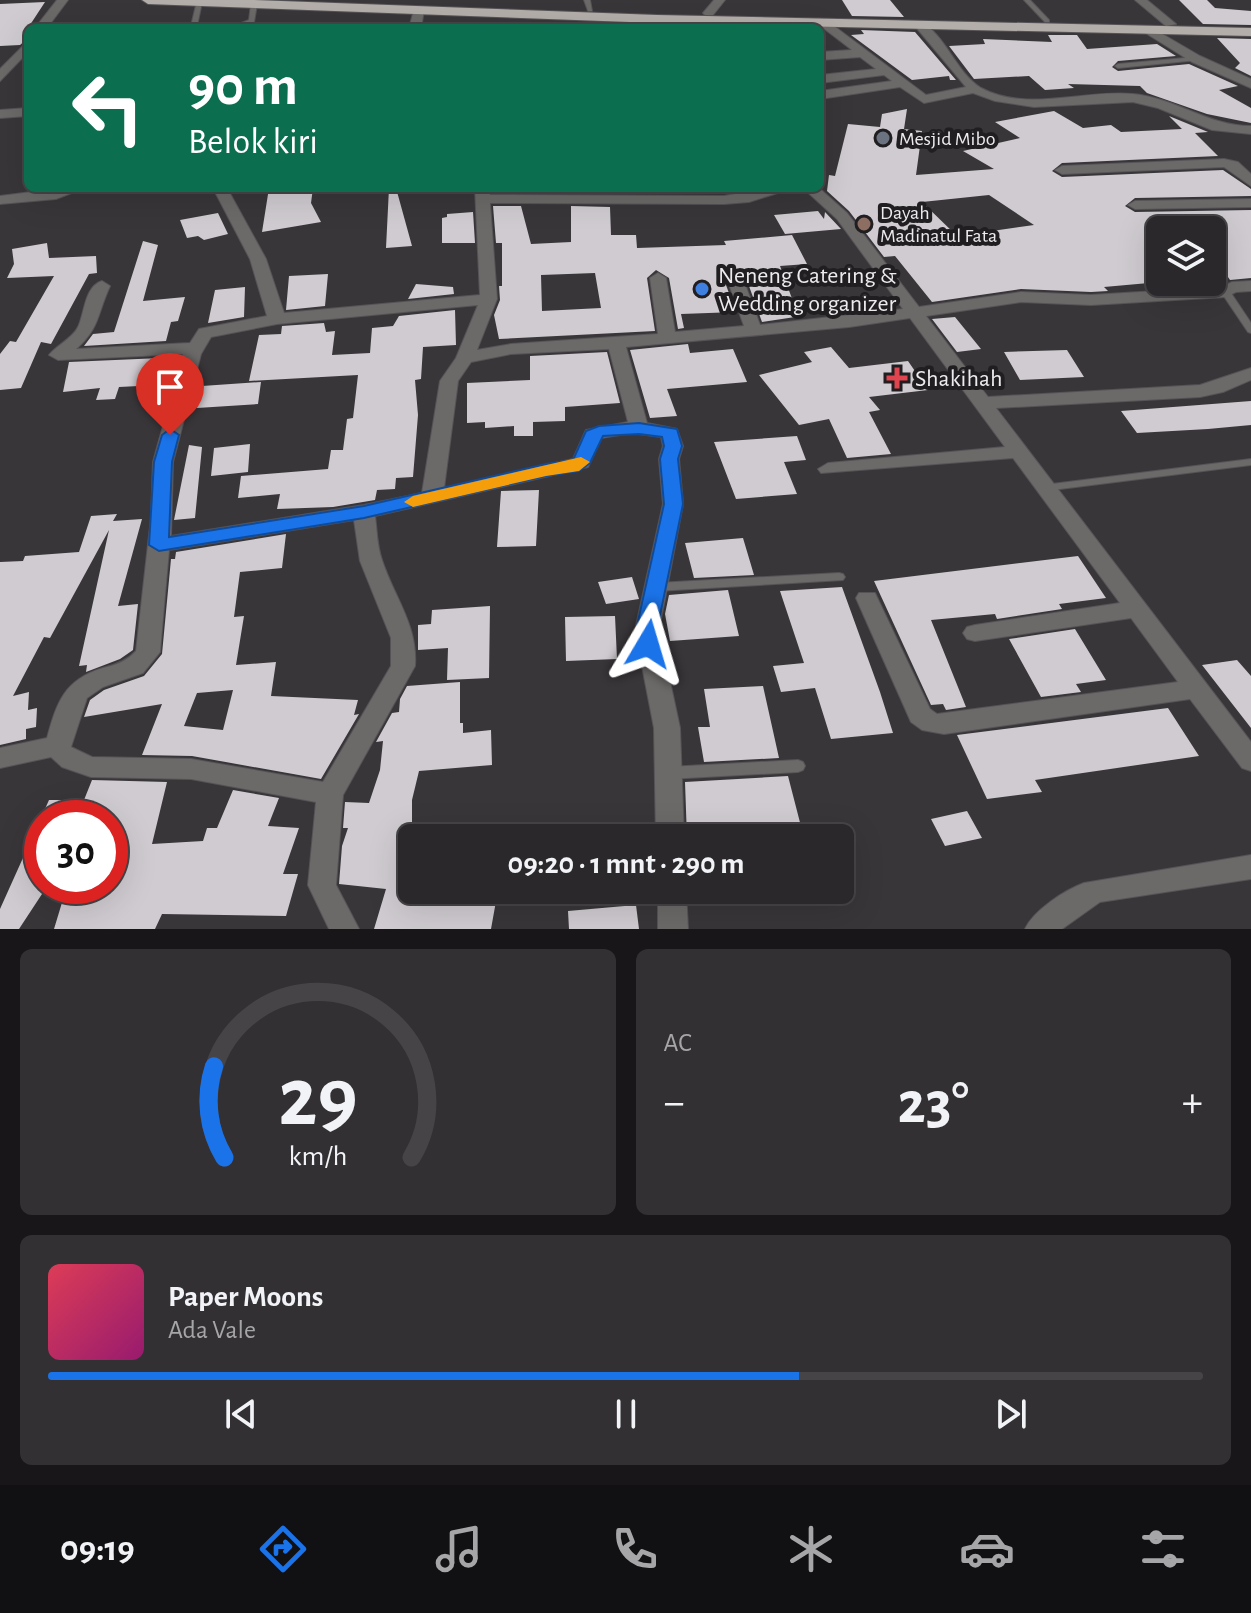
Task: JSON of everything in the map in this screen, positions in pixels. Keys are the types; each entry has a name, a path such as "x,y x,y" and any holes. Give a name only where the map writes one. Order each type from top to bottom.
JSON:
{"highway":[{"path":"148,0 419,10 588,5 709,13 1251,26"},
{"path":"329,0 657,24 822,22 1251,32"}],"street":[{"path":"44,24 63,0"},
{"path":"709,13 720,0"},
{"path":"1140,0 1170,24"},
{"path":"416,24 419,10"},
{"path":"822,22 924,99 974,89"},
{"path":"919,24 974,89 999,101 1028,105 1133,98 1154,103 1201,125 1227,131 1251,130"},
{"path":"1148,30 1196,59 1251,84"},
{"path":"0,76 24,49"},
{"path":"824,56 861,53"},
{"path":"824,79 886,71"},
{"path":"824,94 901,83"},
{"path":"0,114 24,112"},
{"path":"1062,170 1224,163 1233,165 1251,182"},
{"path":"0,200 62,192"},
{"path":"222,192 258,259 277,319"},
{"path":"432,497 449,381 465,358 489,299 482,194 724,200 771,192"},
{"path":"815,192 842,216 1251,761"},
{"path":"1135,205 1251,203"},
{"path":"734,276 754,331"},
{"path":"658,278 667,338"},
{"path":"102,286 91,309 86,331 58,355 195,348"},
{"path":"1226,292 1232,287 1251,286"},
{"path":"465,358 511,349 616,343 915,314 1021,297 1091,300 1158,296"},
{"path":"330,794 191,769 91,767 71,760 62,754 58,746 78,692 95,680 136,666 146,657 159,545 163,462 195,348 205,333 277,319 489,299"},
{"path":"616,343 639,428"},
{"path":"984,403 1200,391 1216,388 1251,373"},
{"path":"159,545 364,512 546,470 573,467 581,463 593,434 639,428 665,431 673,437 669,459 673,504 647,630 665,712 670,824"},
{"path":"828,469 1018,452"},
{"path":"344,929 322,885 330,794 404,662 401,626 370,560 364,512"},
{"path":"867,598 920,715 931,723 944,724 1194,689"},
{"path":"975,633 1136,609"},
{"path":"0,758 58,746"},
{"path":"1040,929 1084,895 1100,890 1251,867"},
{"path":"672,904 673,929"}],"lane":[{"path":"1027,0 1047,21"},
{"path":"194,24 199,2"},
{"path":"244,24 252,21 254,4"},
{"path":"1118,66 1196,59"},
{"path":"1226,292 1251,330"},
{"path":"1044,488 1251,462"},
{"path":"657,587 839,577"},
{"path":"668,773 798,766"}],"building":[{"path":"842,0 890,0 904,17 852,16"},
{"path":"1179,0 1207,0 1215,8 1251,11 1251,25 1203,24"},
{"path":"45,2 31,24 24,24 24,42 20,45 0,46 0,4"},
{"path":"861,30 915,32 956,80 950,80 949,76 912,80 851,35 864,34"},
{"path":"1048,35 1077,35 1087,49 1157,44 1176,56 1118,61 1112,67 1118,71 1189,64 1238,86 1219,90 1251,108 1251,123 1207,114 1147,93 1140,86 1068,84 1074,88 1045,90 1029,76 974,79 949,46 985,44 983,39 1052,42"},
{"path":"1217,38 1251,39 1251,76 1235,68 1240,63"},
{"path":"907,109 904,129 922,131 916,175 994,169 963,151 1020,138 995,122 1054,111 1083,128 1111,125 1121,132 1182,129 1169,116 1208,132 1195,133 1218,156 1062,163 1052,171 1062,177 1223,170 1251,189 1251,196 1135,198 1125,206 1135,212 1251,210 1251,278 1230,280 1226,274 1226,216 1146,216 1146,283 1104,287 1108,291 1091,292 1021,289 932,302 895,256 884,257 849,211 827,191 829,175 835,176 848,124 880,127 882,114","holes":["989,195 1034,225 957,236 922,202"]},
{"path":"268,192 312,192 311,203 321,222 262,232"},
{"path":"389,192 397,192 412,246 386,248"},
{"path":"493,206 521,206 531,244 571,242 571,206 610,207 611,235 636,235 637,248 726,245 724,241 792,235 807,264 780,266 794,304 790,304 795,317 762,322 745,275 732,268 723,277 736,312 681,314 684,328 678,329 669,278 656,270 647,278 655,331 499,339 494,315 500,300 499,286 502,286 502,243 496,243","holes":["595,273 601,308 542,311 541,275"]},
{"path":"818,211 824,219 825,212 841,229 785,234 774,215"},
{"path":"473,212 475,243 442,243 442,218 447,214"},
{"path":"218,213 228,234 204,240 198,236 187,238 180,220"},
{"path":"143,241 158,245 143,301 185,297 178,321 171,322 166,341 84,346 93,334 114,332"},
{"path":"47,243 49,258 96,256 97,273 89,274 51,344 41,342 21,388 0,390 0,354 10,341 16,342 54,276 7,278 14,264 12,249"},
{"path":"328,274 325,306 286,310 289,276"},
{"path":"416,284 453,287 454,294 408,299"},
{"path":"245,287 244,317 208,323 215,290"},
{"path":"455,310 456,345 423,347 421,379 415,380 418,415 413,477 396,478 395,489 377,490 375,500 333,507 277,509 280,494 238,498 241,476 328,469 331,450 343,450 347,419 353,418 358,375 249,381 259,335 281,334 282,326 324,323 326,332 335,331 332,355 370,353 372,328 393,326 399,316"},
{"path":"955,317 981,349 957,352 932,319"},
{"path":"688,344 690,353 733,349 747,382 667,389 677,416 650,418 630,350"},
{"path":"831,347 849,368 908,361 928,390 869,397 880,410 869,412 891,454 847,458 829,419 799,425 759,375 812,362 804,352"},
{"path":"1067,350 1084,377 1020,380 1004,352"},
{"path":"607,352 620,403 565,407 565,421 533,422 533,436 514,436 514,426 485,428 485,422 467,423 467,383 530,380 530,356"},
{"path":"161,358 159,364 165,364 159,385 119,387 115,399 96,400 100,388 63,392 69,362"},
{"path":"261,382 258,404 197,408 202,386"},
{"path":"1251,401 1251,425 1208,429 1137,433 1121,411"},
{"path":"797,436 806,460 784,462 797,494 736,499 714,442"},
{"path":"250,444 248,472 211,476 214,448"},
{"path":"189,445 202,447 195,518 174,520"},
{"path":"539,490 536,546 497,547 501,491"},
{"path":"117,514 113,521 142,519 118,606 138,604 133,650 120,659 86,672 87,665 79,666 109,530 50,638 44,637 13,696 29,692 28,710 37,708 36,727 26,729 26,739 0,745 0,562 23,561 25,556 79,552 91,516"},
{"path":"286,534 282,568 240,572 234,617 244,616 236,665 276,662 271,696 358,700 354,715 359,714 321,779 192,756 142,755 162,704 84,717 90,700 104,690 144,676 162,654 171,559 175,559 176,552","holes":["233,690 223,730 184,726 197,693"]},
{"path":"743,538 754,575 694,578 685,543"},
{"path":"1078,556 1106,598 1059,604 1062,609 997,619 995,614 931,620 966,707 946,710 943,704 931,705 874,581"},
{"path":"632,577 639,599 606,604 598,582"},
{"path":"842,587 893,733 831,739 815,688 781,692 773,666 804,663 780,591"},
{"path":"728,590 739,636 670,641 665,614 669,595"},
{"path":"490,606 489,678 447,680 448,648 418,650 418,625 431,624 432,610"},
{"path":"615,616 617,659 566,661 565,617"},
{"path":"1075,629 1106,680 1076,684 1081,692 1041,697 1009,639"},
{"path":"1237,660 1251,676 1251,728 1202,665"},
{"path":"460,682 460,723 463,723 463,733 491,730 492,765 419,771 412,800 412,824 398,824 398,904 495,904 491,929 374,929 386,889 339,884 342,846 348,828 343,828 345,802 369,803 380,770 383,741 376,742 392,713 399,712 400,699 407,686"},
{"path":"763,686 779,758 704,762 698,727 710,727 704,689"},
{"path":"1168,708 1199,756 1035,780 1042,792 987,799 957,735"},
{"path":"788,776 800,824 686,824 685,782"},
{"path":"92,780 167,782 152,844 203,841 207,828 217,828 233,790 279,798 268,826 299,828 283,874 298,874 286,916 162,914 155,929 54,929 62,904 128,904 128,800 84,800"},
{"path":"967,811 982,838 945,846 931,819"},
{"path":"24,856 24,904 35,904 19,929 0,929 0,909"},
{"path":"636,905 639,929 569,929 568,911"}],"slow traffic":[{"path":"413,502 546,470 573,467 581,462"}],"place":[{"name":"Mesjid Mibo","path":"883,138"},
{"name":"Dayah Madinatul Fata","path":"864,224"},
{"name":"Neneng Catering & Wedding organizer","path":"702,289"},
{"name":"Shakihah","path":"897,378"}],"route":[{"path":"170,435 163,462 159,545 364,512 546,470 573,467 581,463 593,434 599,431 639,428 670,433 673,437 669,459 673,504 647,630 648,644"}]}
